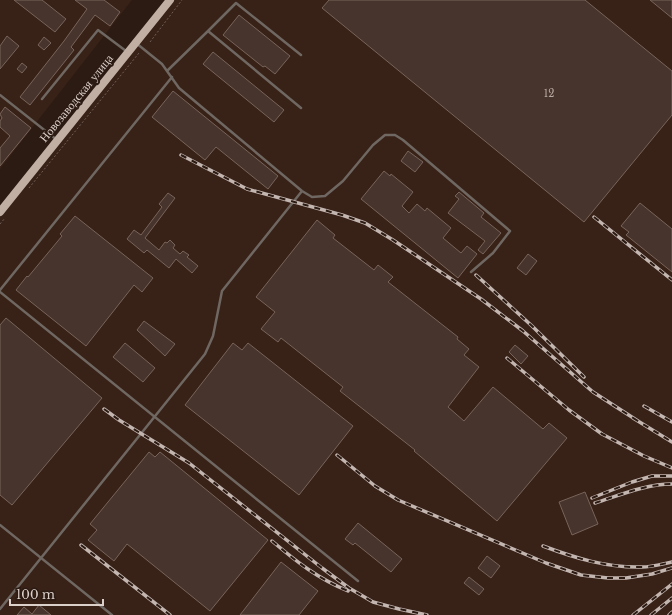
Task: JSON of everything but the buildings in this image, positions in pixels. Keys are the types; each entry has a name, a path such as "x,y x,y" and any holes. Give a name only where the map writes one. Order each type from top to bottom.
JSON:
{"main road":[{"name":"Новозаводская улица","path":"2,215 57,141 170,0"}],"lane":[{"path":"167,71 236,3 301,55"},
{"path":"42,99 98,30 128,52"},
{"path":"208,31 301,108"},
{"path":"136,43 162,64 179,88 302,191 312,197 325,196 343,181 373,145 385,135 395,135 403,140 510,230 493,253 471,272"},
{"path":"172,77 0,291 358,581"},
{"path":"0,95 57,141"},
{"path":"0,609 205,354 213,336 222,291 302,191"},
{"path":"0,525 112,615"}],"path":[{"path":"150,42 182,0"},
{"path":"30,187 139,53"},
{"path":"0,224 2,215"}],"shaded area":[{"path":"0,0 132,0 0,169"},
{"path":"170,0 672,0 672,615 0,615 0,212"}],"railway":[{"path":"181,155 247,189 342,215 365,223 481,299 523,331 593,392 638,421"},
{"path":"594,217 672,280"},
{"path":"476,275 532,326 584,377"},
{"path":"507,358 569,410 602,434 644,456 672,468"},
{"path":"644,406 672,422"},
{"path":"104,409 119,420 189,463 349,588 373,602 427,615"},
{"path":"633,418 672,442"},
{"path":"337,455 375,486 398,500 546,563 581,575 626,578 652,574 672,568"},
{"path":"592,498 632,482 652,476 672,476"},
{"path":"595,503 643,488 662,484 672,484"},
{"path":"272,541 308,569 327,581 348,591"},
{"path":"81,545 170,615"},
{"path":"543,546 579,558 616,566 646,567 672,562"},
{"path":"633,615 672,584"},
{"path":"651,615 672,598"},
{"path":"669,615 672,612"}]}
